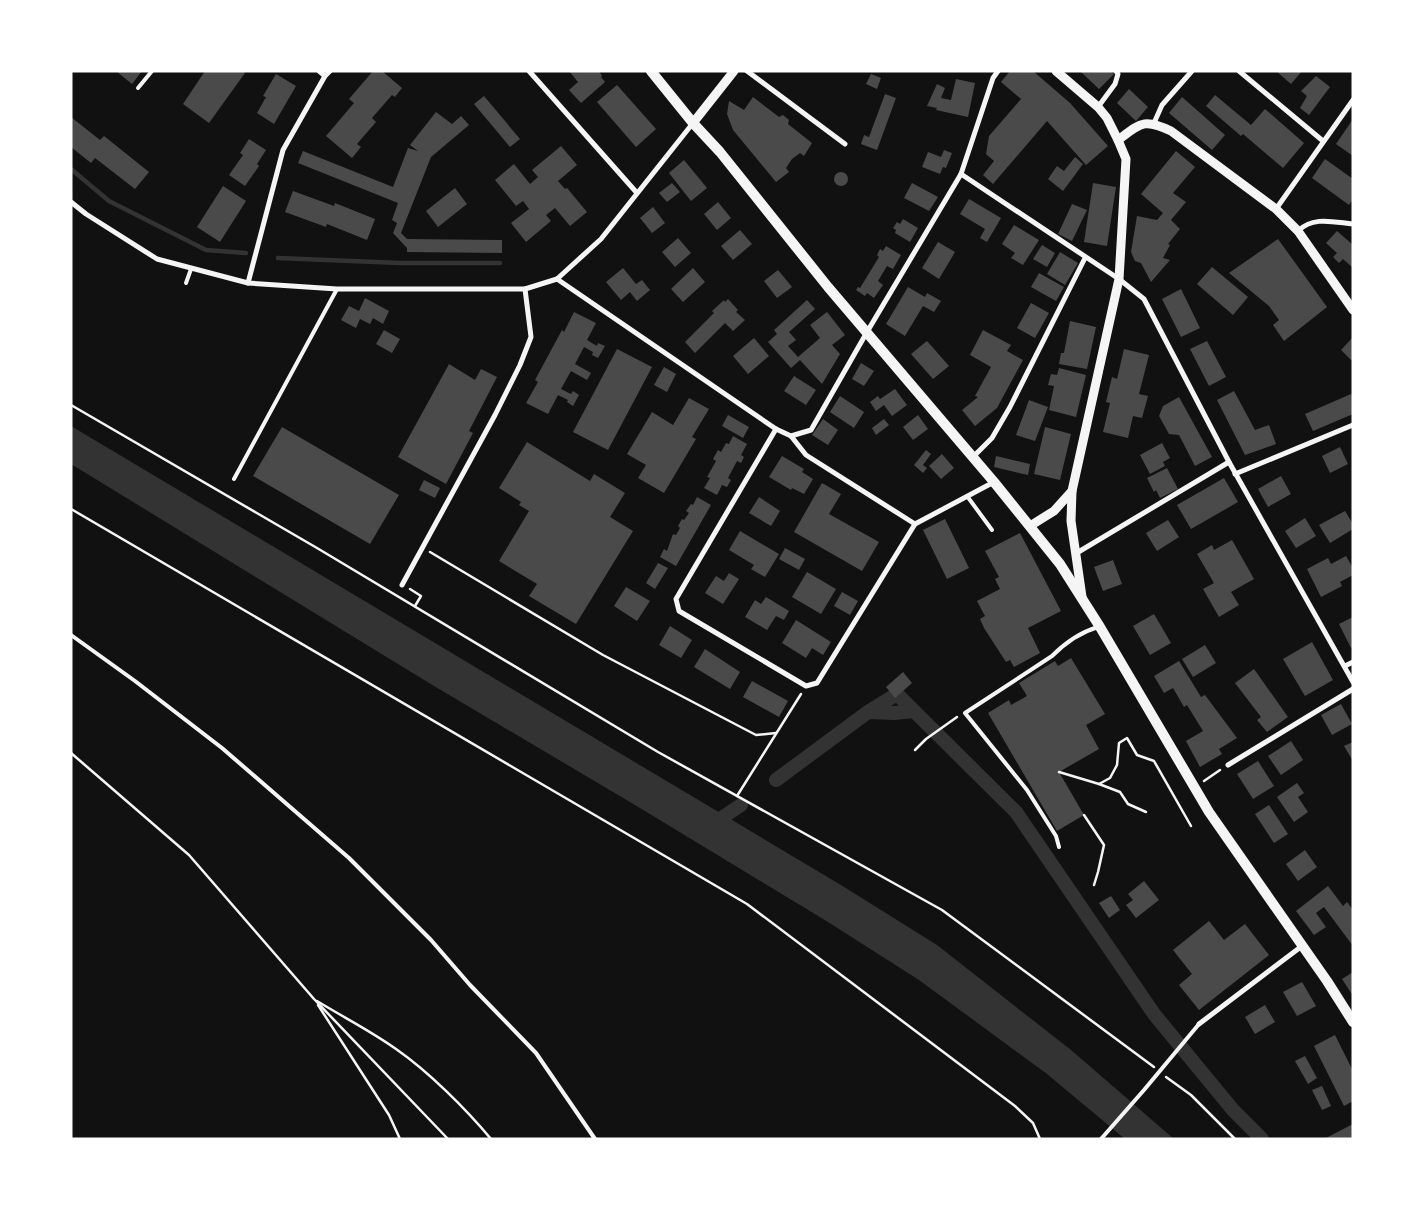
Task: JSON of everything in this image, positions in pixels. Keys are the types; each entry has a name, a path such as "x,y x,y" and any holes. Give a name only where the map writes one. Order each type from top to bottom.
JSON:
{"main road":[{"path":"651,71 693,123 720,152 866,332 994,482 1060,564 1100,627 1194,788 1327,981 1353,1022"}],"street":[{"path":"319,71 325,76"},
{"path":"248,283 283,150 325,76 330,71"},
{"path":"529,71 637,193"},
{"path":"71,202 86,214 157,259 248,283 337,289 525,288 557,279 601,239 734,71"},
{"path":"747,71 846,144"},
{"path":"791,436 810,430 866,332 961,174 993,78 998,71"},
{"path":"1056,71 1098,107 1107,118 1126,159 1119,279 1072,490 1071,521 1082,598"},
{"path":"1154,123 1162,105 1192,71"},
{"path":"1239,71 1323,141"},
{"path":"1098,107 1115,84 1118,72"},
{"path":"1276,210 1353,100"},
{"path":"1118,140 1139,126 1154,123 1171,131 1276,210 1298,231 1353,310"},
{"path":"961,174 1119,279 1144,298 1228,462 1353,682"},
{"path":"1298,231 1304,226 1319,220 1353,224"},
{"path":"973,457 992,438 1010,407 1085,258"},
{"path":"557,279 776,429 791,436 806,455 914,524"},
{"path":"402,585 515,378 531,338 525,288"},
{"path":"1235,474 1353,425"},
{"path":"776,429 676,599 679,611 806,686 817,683 914,524 994,482"},
{"path":"1075,554 1228,462"},
{"path":"1030,526 1054,511 1072,490"},
{"path":"1345,666 1353,662"},
{"path":"1228,765 1353,689"},
{"path":"1199,1024 1302,946"}],"lane":[{"path":"138,88 152,71"},
{"path":"186,283 191,269"},
{"path":"234,479 337,289"},
{"path":"968,496 992,530"},
{"path":"1059,847 1056,836 1027,790 966,713 1052,656 1061,647 1100,627"},
{"path":"71,635 135,681 222,748 349,858 431,940 470,985 536,1053 595,1139"},
{"path":"1102,1137 1199,1024"}],"path":[{"path":"71,405 317,548 650,747 942,910 1191,1095 1236,1139"},
{"path":"71,509 748,904 1015,1106 1032,1123 1040,1139"},
{"path":"422,548 612,659 756,735 776,733"},
{"path":"402,585 421,596 415,606"},
{"path":"737,796 806,686"},
{"path":"915,750 952,719"},
{"path":"1099,784 1110,778 1117,765 1119,743 1128,738 1137,755 1154,761 1191,826"},
{"path":"71,753 189,855 314,999 448,1139"},
{"path":"1194,788 1228,765"},
{"path":"1059,772 1120,792 1128,804 1146,812"},
{"path":"1084,815 1104,845 1094,884"},
{"path":"314,999 389,1115 400,1139"},
{"path":"314,999 396,1049 423,1070 476,1120 492,1139"}],"shaded area":[{"path":"71,426 841,885 937,945 1071,1050 1174,1139 1125,1139 1047,1074 919,980 828,922 434,686 71,464"}],"building":[{"path":"116,71 142,71 132,84"},
{"path":"205,71 242,71 245,73 209,123 183,104"},
{"path":"373,71 382,71 402,88 395,97 392,95 372,118 376,122 357,144 361,147 352,158 326,136 354,103 349,99"},
{"path":"569,71 599,71 605,82 581,103 569,90 578,82"},
{"path":"1010,71 1033,71 1070,103 1108,146 1086,165 1047,121 993,184 983,175 994,161 986,154 989,136 1021,99 1001,82"},
{"path":"1080,71 1110,71 1114,74 1099,89"},
{"path":"1276,71 1302,71 1291,84"},
{"path":"276,74 296,86 274,124 257,113 266,97 263,96"},
{"path":"871,74 881,78 877,89 866,84"},
{"path":"1316,76 1330,87 1309,115 1300,108 1307,96 1301,91"},
{"path":"956,79 975,83 968,117 936,110 937,108 927,106 937,84 945,88 941,98 951,100"},
{"path":"617,85 656,129 636,147 597,102"},
{"path":"1129,89 1148,107 1136,121 1117,103"},
{"path":"885,94 896,98 877,150 861,144 864,135 869,137"},
{"path":"1215,95 1251,125 1265,109 1304,143 1283,168 1206,106"},
{"path":"484,96 520,139 510,147 474,104"},
{"path":"753,97 779,117 783,115 789,120 788,124 812,143 804,156 800,153 792,159 786,168 789,172 776,182 733,130 727,114 729,101 744,110"},
{"path":"1182,97 1225,135 1212,150 1169,113"},
{"path":"436,112 452,124 461,116 469,125 431,157 401,233 407,239 502,240 502,253 407,252 407,248 393,233 397,223 392,220 398,203 298,163 303,151 393,187 408,148 418,151 410,145"},
{"path":"71,117 100,140 104,136 149,172 135,189 95,158 91,163 71,147"},
{"path":"1353,119 1353,156 1336,144"},
{"path":"249,139 266,150 257,164 259,166 245,186 229,175 243,155 240,153"},
{"path":"561,146 577,165 558,181 565,189 567,188 587,212 570,226 555,208 546,215 551,221 526,242 511,223 529,209 523,201 516,206 495,180 514,164 530,184 538,177 532,170"},
{"path":"944,150 952,153 946,168 943,167 940,174 922,167 928,152 941,157"},
{"path":"1176,151 1195,167 1173,193 1186,202 1171,220 1180,229 1168,244 1170,245 1163,258 1170,260 1151,282 1141,263 1135,261 1131,252 1137,216 1157,220 1163,213 1141,194"},
{"path":"1075,157 1083,164 1063,191 1048,179 1057,166 1064,171"},
{"path":"1325,159 1353,179 1353,199 1349,205 1312,178"},
{"path":"684,160 707,188 691,201 669,173"},
{"path":"841,172 846,174 848,179 846,184 841,186 836,184 834,179 836,174"},
{"path":"672,183 680,192 667,202 659,193"},
{"path":"912,183 938,197 929,211 904,198"},
{"path":"1093,183 1116,187 1107,246 1084,242"},
{"path":"223,186 246,201 220,242 197,227"},
{"path":"455,188 467,204 438,227 426,211"},
{"path":"293,191 334,206 335,203 375,219 367,240 327,224 326,227 285,212"},
{"path":"969,199 1001,218 987,242 980,238 985,229 960,214"},
{"path":"718,202 731,218 717,230 704,214"},
{"path":"1072,204 1087,210 1072,241 1058,234"},
{"path":"653,207 665,223 652,233 640,218"},
{"path":"903,219 918,228 910,242 895,233 896,230 893,228 897,222 900,224"},
{"path":"1014,225 1039,240 1023,265 1011,258 1015,253 1002,244"},
{"path":"740,230 752,244 733,260 721,246"},
{"path":"1337,231 1353,245 1353,268 1343,259 1339,263 1333,257 1337,253 1326,243"},
{"path":"678,238 691,253 675,267 662,252"},
{"path":"1278,239 1327,307 1284,341 1273,325 1279,320 1269,306 1229,273"},
{"path":"938,242 955,252 939,279 922,268"},
{"path":"1042,245 1055,253 1047,267 1033,259"},
{"path":"886,246 901,255 893,269 887,266 878,281 883,285 874,298 867,293 865,296 856,290 858,287 860,288 879,257 877,255 880,249 883,251"},
{"path":"1060,252 1078,263 1065,285 1047,274"},
{"path":"1212,267 1248,297 1233,315 1197,284"},
{"path":"623,268 636,284 642,280 650,290 637,301 630,292 621,300 606,282"},
{"path":"693,268 705,282 683,302 671,289"},
{"path":"778,270 792,287 777,298 764,281"},
{"path":"1039,273 1064,287 1056,301 1031,287"},
{"path":"908,287 925,297 927,293 941,301 934,312 923,306 905,336 886,324"},
{"path":"1181,289 1200,328 1181,337 1162,299"},
{"path":"365,298 389,311 383,324 373,318 370,324 360,319 356,328 341,320 349,306 359,311"},
{"path":"728,299 738,310 736,312 745,320 733,331 725,323 695,353 685,342 714,313 712,311 724,300 725,302"},
{"path":"807,300 815,309 789,332 796,340 788,346 798,357 820,338 810,325 827,312 845,335 832,345 840,354 822,384 800,360 791,368 768,342 777,334 774,330"},
{"path":"1031,303 1049,313 1035,338 1017,328"},
{"path":"574,312 596,323 587,340 597,346 598,343 605,346 598,358 592,355 593,352 584,347 575,364 591,373 587,380 571,371 561,389 571,394 573,391 579,395 573,406 567,402 568,400 558,395 548,414 526,403 538,382 535,380"},
{"path":"1070,321 1096,327 1087,369 1059,364 1061,353 1064,353"},
{"path":"384,330 400,339 392,353 376,344"},
{"path":"983,330 1011,345 1007,351 1023,360 997,408 975,426 962,410 978,397 975,396 991,367 970,355"},
{"path":"1353,337 1353,358 1351,360 1341,350"},
{"path":"754,338 769,356 748,374 733,356"},
{"path":"927,341 949,366 933,379 911,354"},
{"path":"1207,341 1226,377 1209,386 1190,349"},
{"path":"617,349 652,367 608,450 573,432"},
{"path":"1124,349 1149,355 1139,394 1148,396 1142,418 1133,416 1128,438 1103,432 1110,403 1106,402 1112,377 1117,379"},
{"path":"861,363 874,371 864,386 852,379"},
{"path":"449,364 475,380 481,369 497,377 469,431 473,433 446,484 398,457"},
{"path":"664,367 676,374 667,392 654,385"},
{"path":"1059,368 1086,375 1076,417 1049,410 1054,386 1048,385 1051,374 1057,375"},
{"path":"794,376 816,390 806,405 784,391"},
{"path":"895,389 907,405 892,416 884,405 876,411 870,402 878,396 880,399"},
{"path":"1234,391 1255,430 1269,425 1276,444 1245,455 1217,400"},
{"path":"1351,394 1353,397 1353,414 1313,431 1305,414"},
{"path":"840,396 864,412 854,428 830,412"},
{"path":"1179,397 1212,457 1195,466 1179,435 1169,434 1159,416 1163,406"},
{"path":"689,398 709,409 692,437 696,439 664,493 638,478 646,465 627,454 652,412 673,425"},
{"path":"1029,400 1048,407 1035,441 1016,435"},
{"path":"728,415 749,427 743,438 722,426"},
{"path":"918,415 928,429 913,440 903,427"},
{"path":"823,419 838,430 828,445 812,435"},
{"path":"884,419 889,425 876,435 872,428"},
{"path":"282,427 399,495 370,544 253,476"},
{"path":"1045,427 1071,434 1060,480 1034,474"},
{"path":"733,436 747,444 741,455 744,457 741,463 737,461 728,478 731,480 727,487 722,485 717,495 704,488 710,478 707,477 716,461 713,459 718,450 721,452 726,443 729,444"},
{"path":"527,442 590,481 594,474 625,493 610,517 633,531 576,624 529,596 537,584 499,561 529,511 519,505 521,502 499,488"},
{"path":"1162,443 1170,458 1163,462 1165,466 1150,474 1140,455"},
{"path":"1340,447 1348,464 1330,473 1322,456"},
{"path":"926,450 931,454 923,465 927,468 923,473 914,465"},
{"path":"942,454 954,468 941,479 929,466"},
{"path":"782,456 804,469 802,472 813,479 804,494 792,488 791,490 769,477"},
{"path":"996,456 1030,464 1028,475 994,467"},
{"path":"1167,468 1178,489 1160,498 1156,490 1154,492 1147,478"},
{"path":"1281,476 1291,494 1268,507 1258,489"},
{"path":"1224,478 1238,502 1191,529 1177,505"},
{"path":"424,480 440,488 435,498 419,490"},
{"path":"822,483 841,494 829,514 879,542 862,571 794,532"},
{"path":"697,497 711,505 676,566 660,557 664,549 667,551 673,534 676,535 682,519 684,520 689,513 686,511 691,504 693,505"},
{"path":"759,497 780,511 771,526 749,513"},
{"path":"1345,511 1353,524 1353,529 1330,543 1319,525"},
{"path":"1305,518 1316,536 1296,548 1285,531"},
{"path":"945,519 969,568 947,579 923,530"},
{"path":"1168,520 1179,537 1157,551 1146,533"},
{"path":"740,531 779,554 765,577 751,569 754,565 729,550"},
{"path":"1020,533 1061,611 1028,628 1040,653 1014,667 1010,660 1006,662 984,628 980,619 985,616 977,601 1000,589 995,579 999,577 985,551"},
{"path":"1232,540 1254,579 1231,592 1239,605 1219,617 1203,589 1214,583 1197,554 1212,545 1214,550"},
{"path":"785,548 805,559 799,570 779,559"},
{"path":"1346,556 1353,568 1353,575 1340,582 1342,586 1321,597 1307,569 1328,558 1331,564"},
{"path":"1113,560 1122,584 1103,591 1094,567"},
{"path":"658,563 668,568 655,589 646,583"},
{"path":"807,572 836,589 821,614 792,597"},
{"path":"729,573 739,579 723,604 705,593 716,576 724,581"},
{"path":"626,587 650,601 637,621 614,606"},
{"path":"842,592 858,601 850,615 834,606"},
{"path":"766,597 789,611 784,620 776,616 767,630 745,617 755,600 761,604"},
{"path":"1154,614 1171,643 1150,655 1133,626"},
{"path":"1353,617 1353,647 1351,648 1339,624"},
{"path":"796,620 831,642 823,655 812,648 806,658 782,643"},
{"path":"670,626 692,640 681,658 659,645"},
{"path":"1312,642 1333,680 1305,696 1283,659"},
{"path":"1205,645 1216,663 1193,677 1182,659"},
{"path":"705,649 740,672 730,689 694,667"},
{"path":"1071,658 1105,714 1086,725 1099,749 1059,772 1084,815 1057,831 988,713 1009,700 1011,705 1027,696 1019,683 1055,661 1058,666"},
{"path":"1179,661 1201,697 1205,695 1237,738 1219,749 1222,754 1200,767 1186,741 1203,731 1187,705 1184,707 1173,688 1164,693 1154,676"},
{"path":"1254,669 1288,717 1267,732 1257,720 1261,717 1235,683"},
{"path":"903,672 912,683 895,698 886,687"},
{"path":"752,681 788,701 779,717 743,697"},
{"path":"1341,704 1352,724 1332,735 1321,715"},
{"path":"1291,741 1303,760 1281,775 1268,756"},
{"path":"1353,742 1353,761 1344,746"},
{"path":"1258,761 1274,786 1253,799 1237,774"},
{"path":"1297,783 1304,793 1298,797 1308,812 1294,822 1277,797"},
{"path":"1269,805 1288,834 1274,843 1255,814"},
{"path":"1305,850 1317,867 1298,881 1286,864"},
{"path":"1144,881 1159,900 1136,918 1126,905 1133,900 1128,894"},
{"path":"1328,886 1343,906 1347,902 1353,910 1353,946 1324,907 1316,913 1326,927 1314,935 1296,911"},
{"path":"1111,896 1120,910 1109,918 1099,903"},
{"path":"1209,921 1224,940 1245,924 1269,955 1199,1010 1179,985 1192,974 1173,950"},
{"path":"1353,972 1353,996 1342,979"},
{"path":"1302,982 1316,1006 1297,1016 1283,992"},
{"path":"1265,1005 1275,1022 1255,1034 1245,1017"},
{"path":"1335,1035 1353,1071 1353,1101 1344,1106 1314,1046"},
{"path":"1305,1056 1317,1078 1308,1084 1295,1061"},
{"path":"1322,1086 1331,1106 1322,1110 1312,1090"},
{"path":"1353,1124 1353,1139 1324,1139"}],"waterway":[{"path":"71,169 109,201 206,250 246,253"},
{"path":"278,258 400,263 500,263"},
{"path":"868,712 897,694 914,711"},
{"path":"776,780 868,712 894,713 914,711 1016,812 1154,1014 1233,1110 1262,1139"},
{"path":"708,827 741,805"}]}
